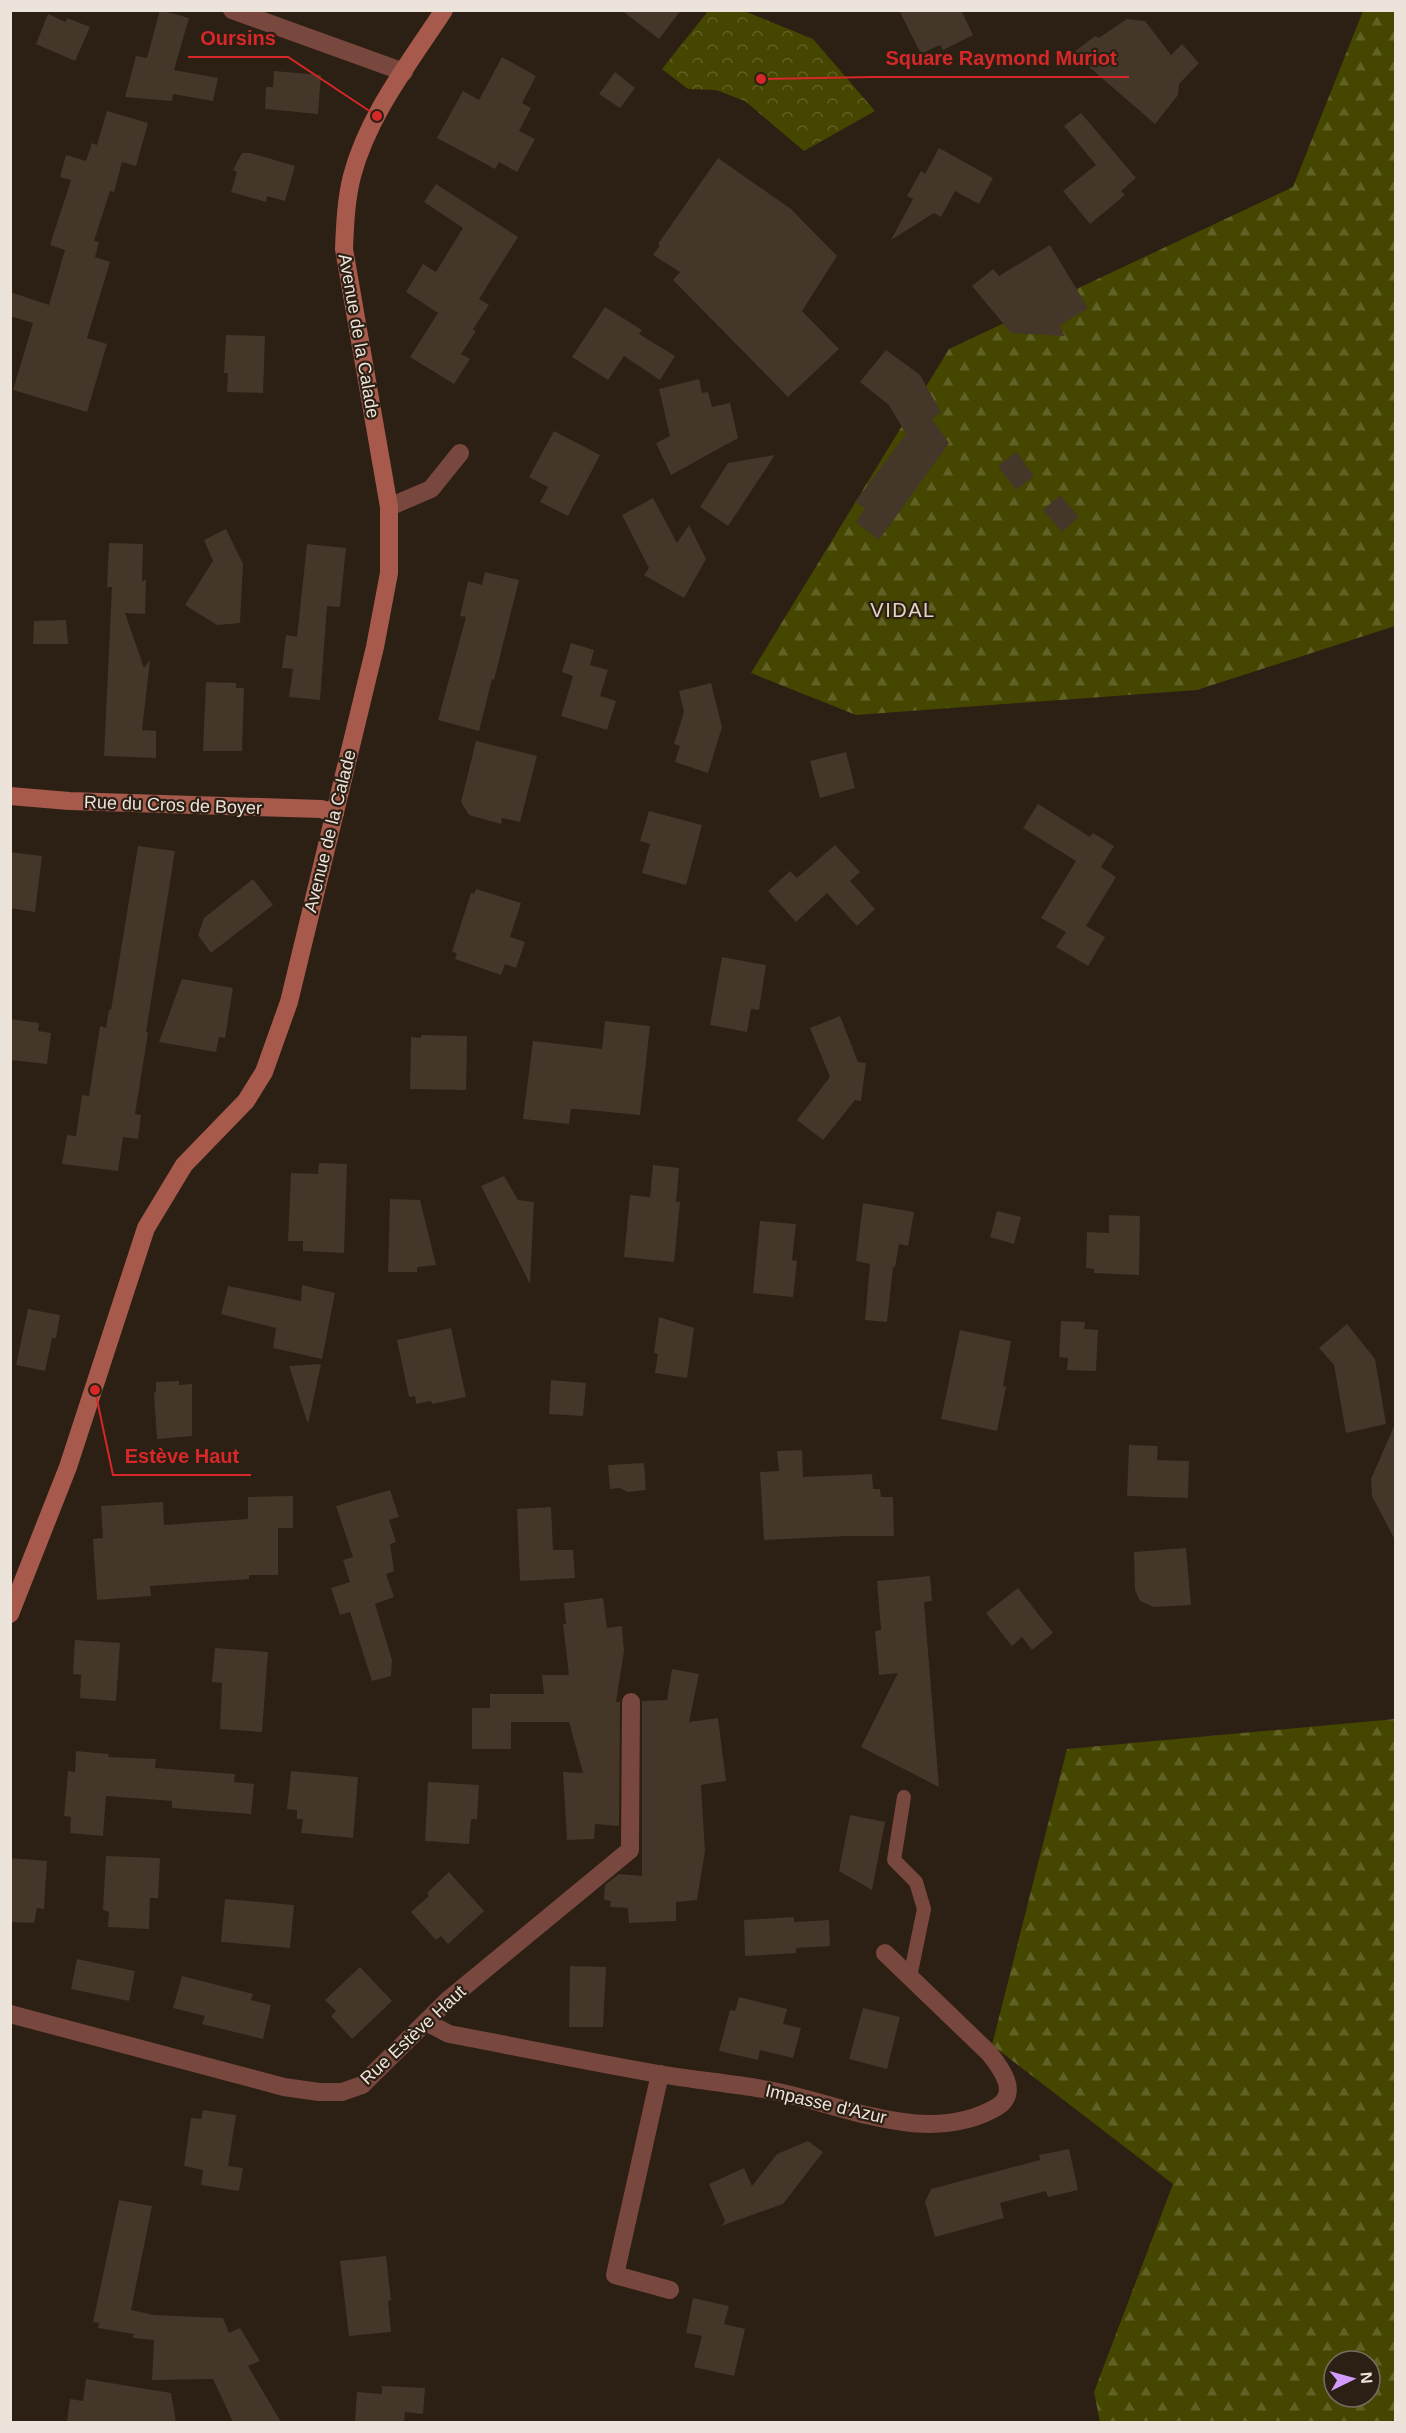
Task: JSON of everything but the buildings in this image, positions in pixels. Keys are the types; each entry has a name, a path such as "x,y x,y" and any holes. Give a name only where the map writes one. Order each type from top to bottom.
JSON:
{"street":[{"path":"232,10 404,72"},
{"name":"Avenue de la Calade","path":"10,1614 68,1467 146,1228 184,1165 246,1101 264,1072 274,1049 289,1002 375,647 389,573 389,507 345,260 345,209 352,175 377,116 444,10"},
{"path":"389,507 431,489 460,453"},
{"name":"Rue du Cros de Boyer","path":"10,796 69,801 321,809 335,813"},
{"name":"Rue Estève Haut","path":"10,2014 284,2087 319,2092 342,2092 362,2085 448,2000 630,1850 631,1702"},
{"name":"Impasse d'Azur","path":"426,2022 449,2034 660,2074 765,2089 871,2117 923,2123 958,2122 986,2113 1004,2102 1008,2091 1004,2070 885,1953"},
{"path":"660,2074 615,2275 670,2290"}],"lane":[{"path":"904,1797 894,1860 916,1882 924,1909 910,1977"}],"green space":[{"path":"708,11 744,11 813,39 875,111 804,151 745,101 716,90 688,89 662,69"},
{"path":"1363,11 1395,11 1395,626 1197,690 856,715 751,673 949,349 1293,187"},
{"path":"1395,1719 1395,2422 1100,2422 1094,2392 1173,2184 992,2045 1067,1749"}],"place":[{"name":"Square Raymond Muriot","path":"761,79"},
{"name":"Oursins","path":"377,116"},
{"name":"Estève Haut","path":"95,1390"}],"district":[{"name":"VIDAL","path":"903,610"}]}
